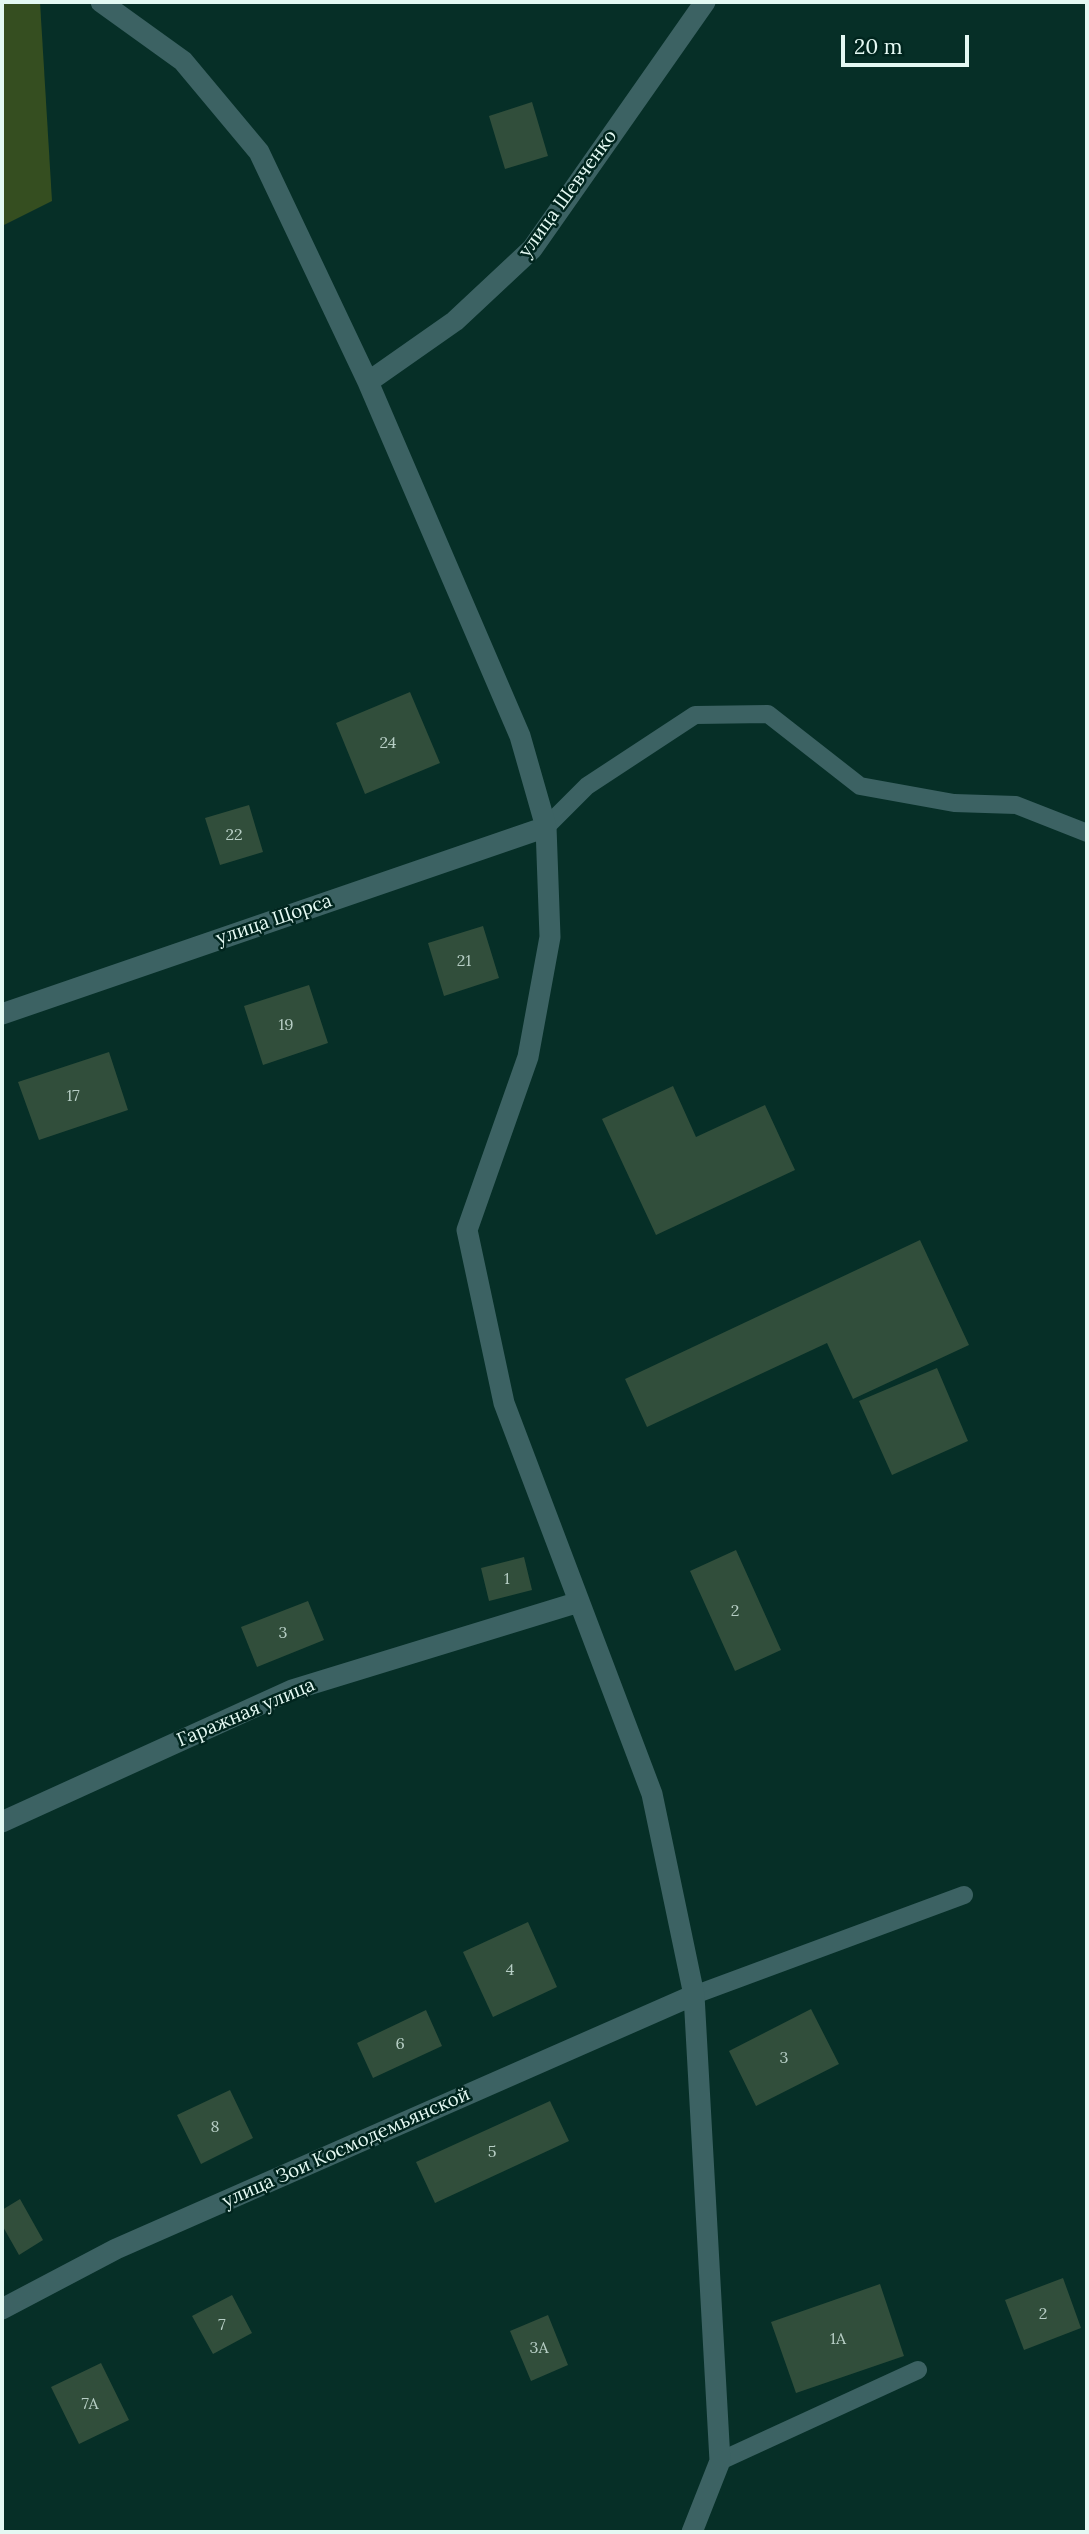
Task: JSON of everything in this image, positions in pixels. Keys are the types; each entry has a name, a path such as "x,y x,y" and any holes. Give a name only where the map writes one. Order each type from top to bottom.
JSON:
{"street":[{"path":"102,2 183,61 259,152 368,382 520,736 546,827 550,937 528,1057 467,1230 504,1404 652,1794 694,1995 720,2461 692,2532"},
{"name":"улица Шевченко","path":"368,382 456,321 532,249 705,2"},
{"name":"улица Щорса","path":"2,1014 546,827"},
{"name":"Гаражная улица","path":"2,1822 292,1690 579,1602"},
{"name":"улица Зои Космодемьянской","path":"2,2309 116,2249 694,1995"}],"lane":[{"path":"546,827 587,786 695,715 768,714 860,786 954,803 1016,805 1087,833"},
{"path":"694,1995 964,1895"},
{"path":"720,2461 918,2370"}],"green space":[{"path":"2,2 40,2 52,201 2,226"}],"building":[{"path":"532,102 548,156 505,169 489,116"},
{"path":"410,692 440,763 365,794 336,723"},
{"path":"249,805 263,852 220,865 205,818"},
{"path":"483,926 499,978 444,996 428,943"},
{"path":"309,985 328,1043 263,1065 244,1006"},
{"path":"109,1052 128,1110 39,1140 18,1082"},
{"path":"673,1086 696,1137 765,1105 795,1170 656,1235 602,1119"},
{"path":"920,1240 969,1345 853,1399 827,1343 647,1427 625,1379"},
{"path":"937,1368 968,1441 892,1475 859,1401"},
{"path":"736,1550 781,1650 735,1671 690,1571"},
{"path":"524,1557 532,1590 489,1601 481,1568"},
{"path":"308,1601 324,1640 257,1667 241,1627"},
{"path":"528,1922 557,1987 493,2017 463,1952"},
{"path":"811,2009 839,2064 756,2106 729,2051"},
{"path":"426,2010 442,2046 373,2078 357,2043"},
{"path":"230,2090 253,2138 201,2164 177,2115"},
{"path":"550,2101 569,2141 435,2203 416,2162"},
{"path":"20,2199 43,2240 19,2255 2,2225 2,2210"},
{"path":"1063,2278 1081,2328 1024,2350 1005,2300"},
{"path":"880,2284 904,2356 796,2393 771,2322"},
{"path":"232,2295 252,2333 213,2354 192,2316"},
{"path":"548,2315 568,2365 531,2381 510,2331"},
{"path":"101,2363 129,2420 79,2444 51,2387"}]}
